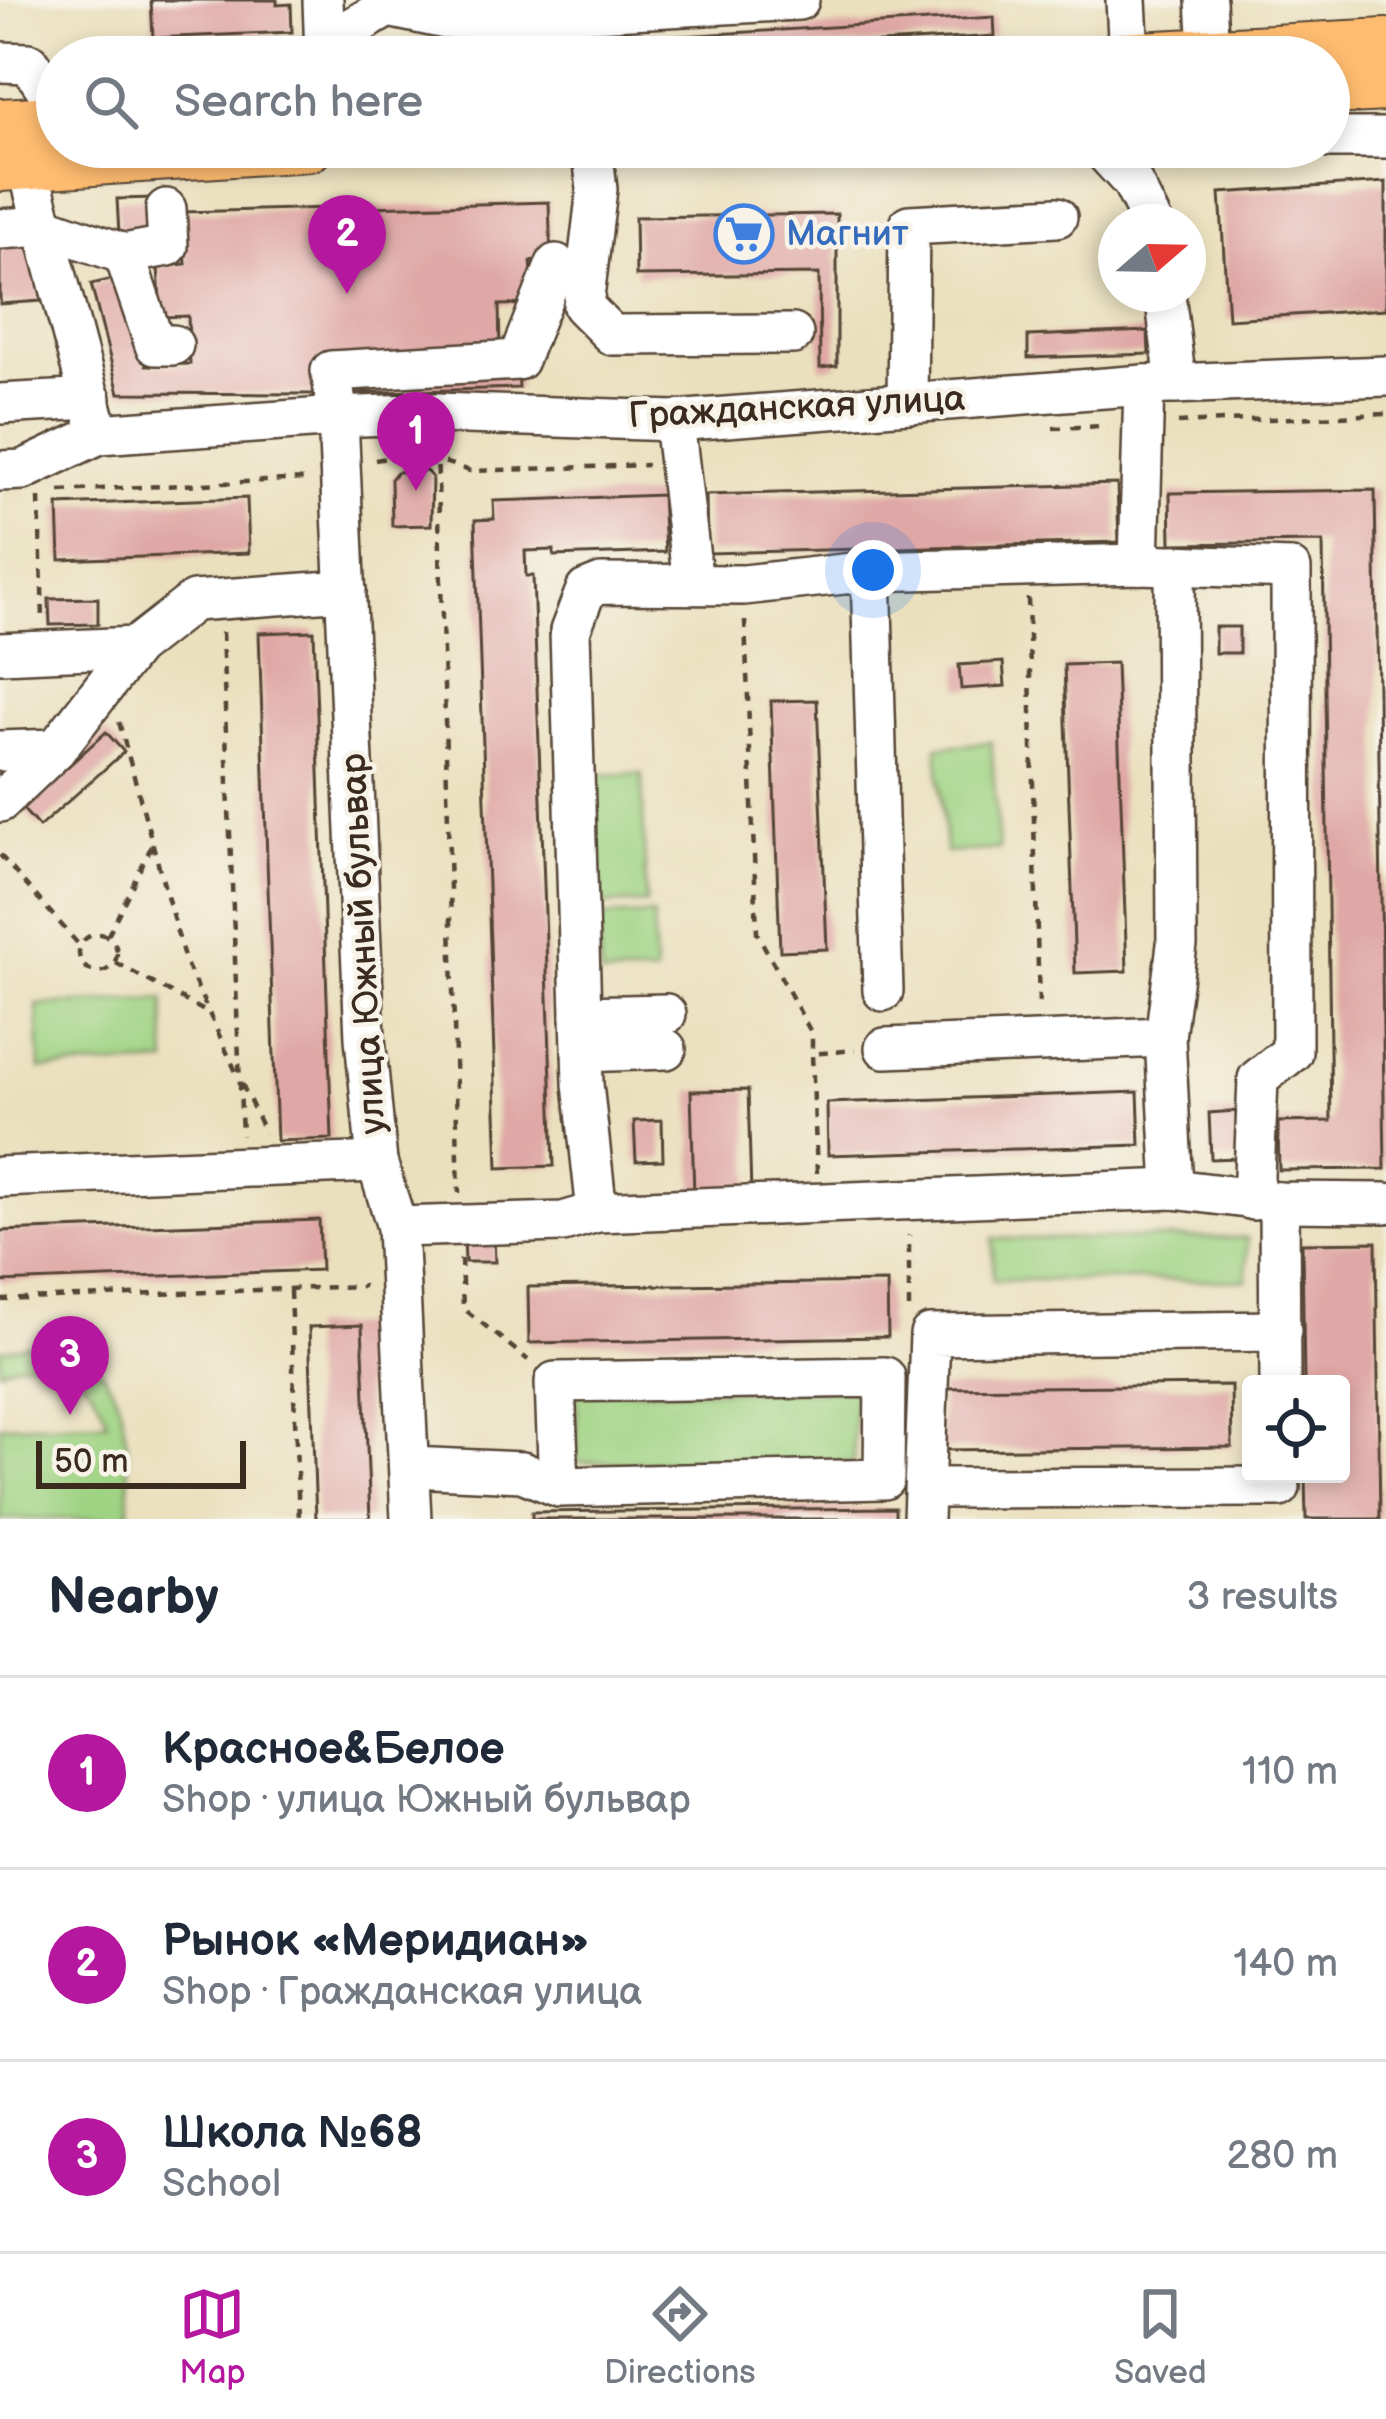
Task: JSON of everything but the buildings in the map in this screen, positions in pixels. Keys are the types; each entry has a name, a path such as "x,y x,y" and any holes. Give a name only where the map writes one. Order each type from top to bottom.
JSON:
{"main road":[{"path":"1350,45 1386,43"},
{"path":"1350,89 1386,87"},
{"path":"0,123 36,121"}],"street":[{"path":"323,0 324,36"},
{"path":"346,36 393,3 445,19 799,0"},
{"path":"1126,0 1128,36"},
{"path":"1205,0 1208,36"},
{"path":"0,62 29,63 36,74"},
{"path":"1350,138 1386,138"},
{"path":"0,404 95,416 44,226 14,165"},
{"path":"594,168 597,189 583,306 612,335 793,334"},
{"path":"1119,168 1143,204"},
{"path":"0,229 44,226 124,254 168,246 166,209"},
{"path":"908,404 909,225 1057,217"},
{"path":"124,254 155,345 173,345"},
{"name":"улица Южный бульвар","path":"411,1519 397,1227 376,1162 365,1038 338,417 331,371 518,360 556,264"},
{"path":"1164,312 1157,565 1177,945 1165,1037 1173,1189"},
{"name":"Гражданская улица","path":"0,471 23,470 95,416 437,413 674,422 1160,385 1386,376"},
{"path":"674,422 693,584"},
{"path":"597,1212 582,1034 570,632 576,606 586,590 601,584 744,585 872,572 1027,567 1291,569 1292,1052 1258,1079 1281,1331 1280,1375"},
{"path":"872,572 883,991"},
{"path":"0,802 56,748 135,647 194,601 346,590"},
{"path":"0,652 135,647"},
{"path":"0,751 56,748"},
{"path":"582,1034 666,1031"},
{"path":"885,1048 1165,1037"},
{"path":"0,1177 376,1162"},
{"path":"397,1227 562,1222 597,1212 1173,1189 1266,1201 1386,1203"},
{"path":"1279,1493 924,1503 930,1335 1281,1331"},
{"path":"410,1467 523,1472 560,1487 884,1479 885,1377 555,1382 560,1487"}],"path":[{"path":"437,413 463,1308 555,1382"},
{"path":"39,493 44,651"},
{"path":"1027,567 1040,1042"},
{"path":"744,585 757,933 812,1034 818,1202"},
{"path":"221,596 240,1080 258,1165"},
{"path":"107,682 185,961 272,1148 258,1165"},
{"path":"107,936 153,843"},
{"path":"0,855 80,946 87,969 100,973 116,963"},
{"path":"80,946 89,937 107,936 116,945 116,963"},
{"path":"116,963 206,1012"},
{"path":"812,1054 885,1048"},
{"path":"0,1300 400,1284"},
{"path":"290,1288 298,1519"}],"green space":[{"path":"991,742 999,849 946,853 937,747"},
{"path":"642,774 646,903 588,905 584,775"},
{"path":"653,915 655,974 601,976 598,917"},
{"path":"164,999 167,1063 40,1069 37,1005"},
{"path":"1247,1238 1247,1280 993,1280 993,1239"},
{"path":"34,1343 68,1349 92,1363 109,1381 125,1431 129,1519 0,1519 0,1425 107,1422 92,1390 67,1369 35,1362 0,1370 0,1350"},
{"path":"854,1390 854,1462 577,1462 577,1391"}],"place":[{"name":"Магнит","path":"744,234"},
{"name":"Рынок «Меридиан»","path":"347,294"},
{"name":"Красное&Белое","path":"416,491"},
{"name":"Школа №68","path":"70,1415"}]}
